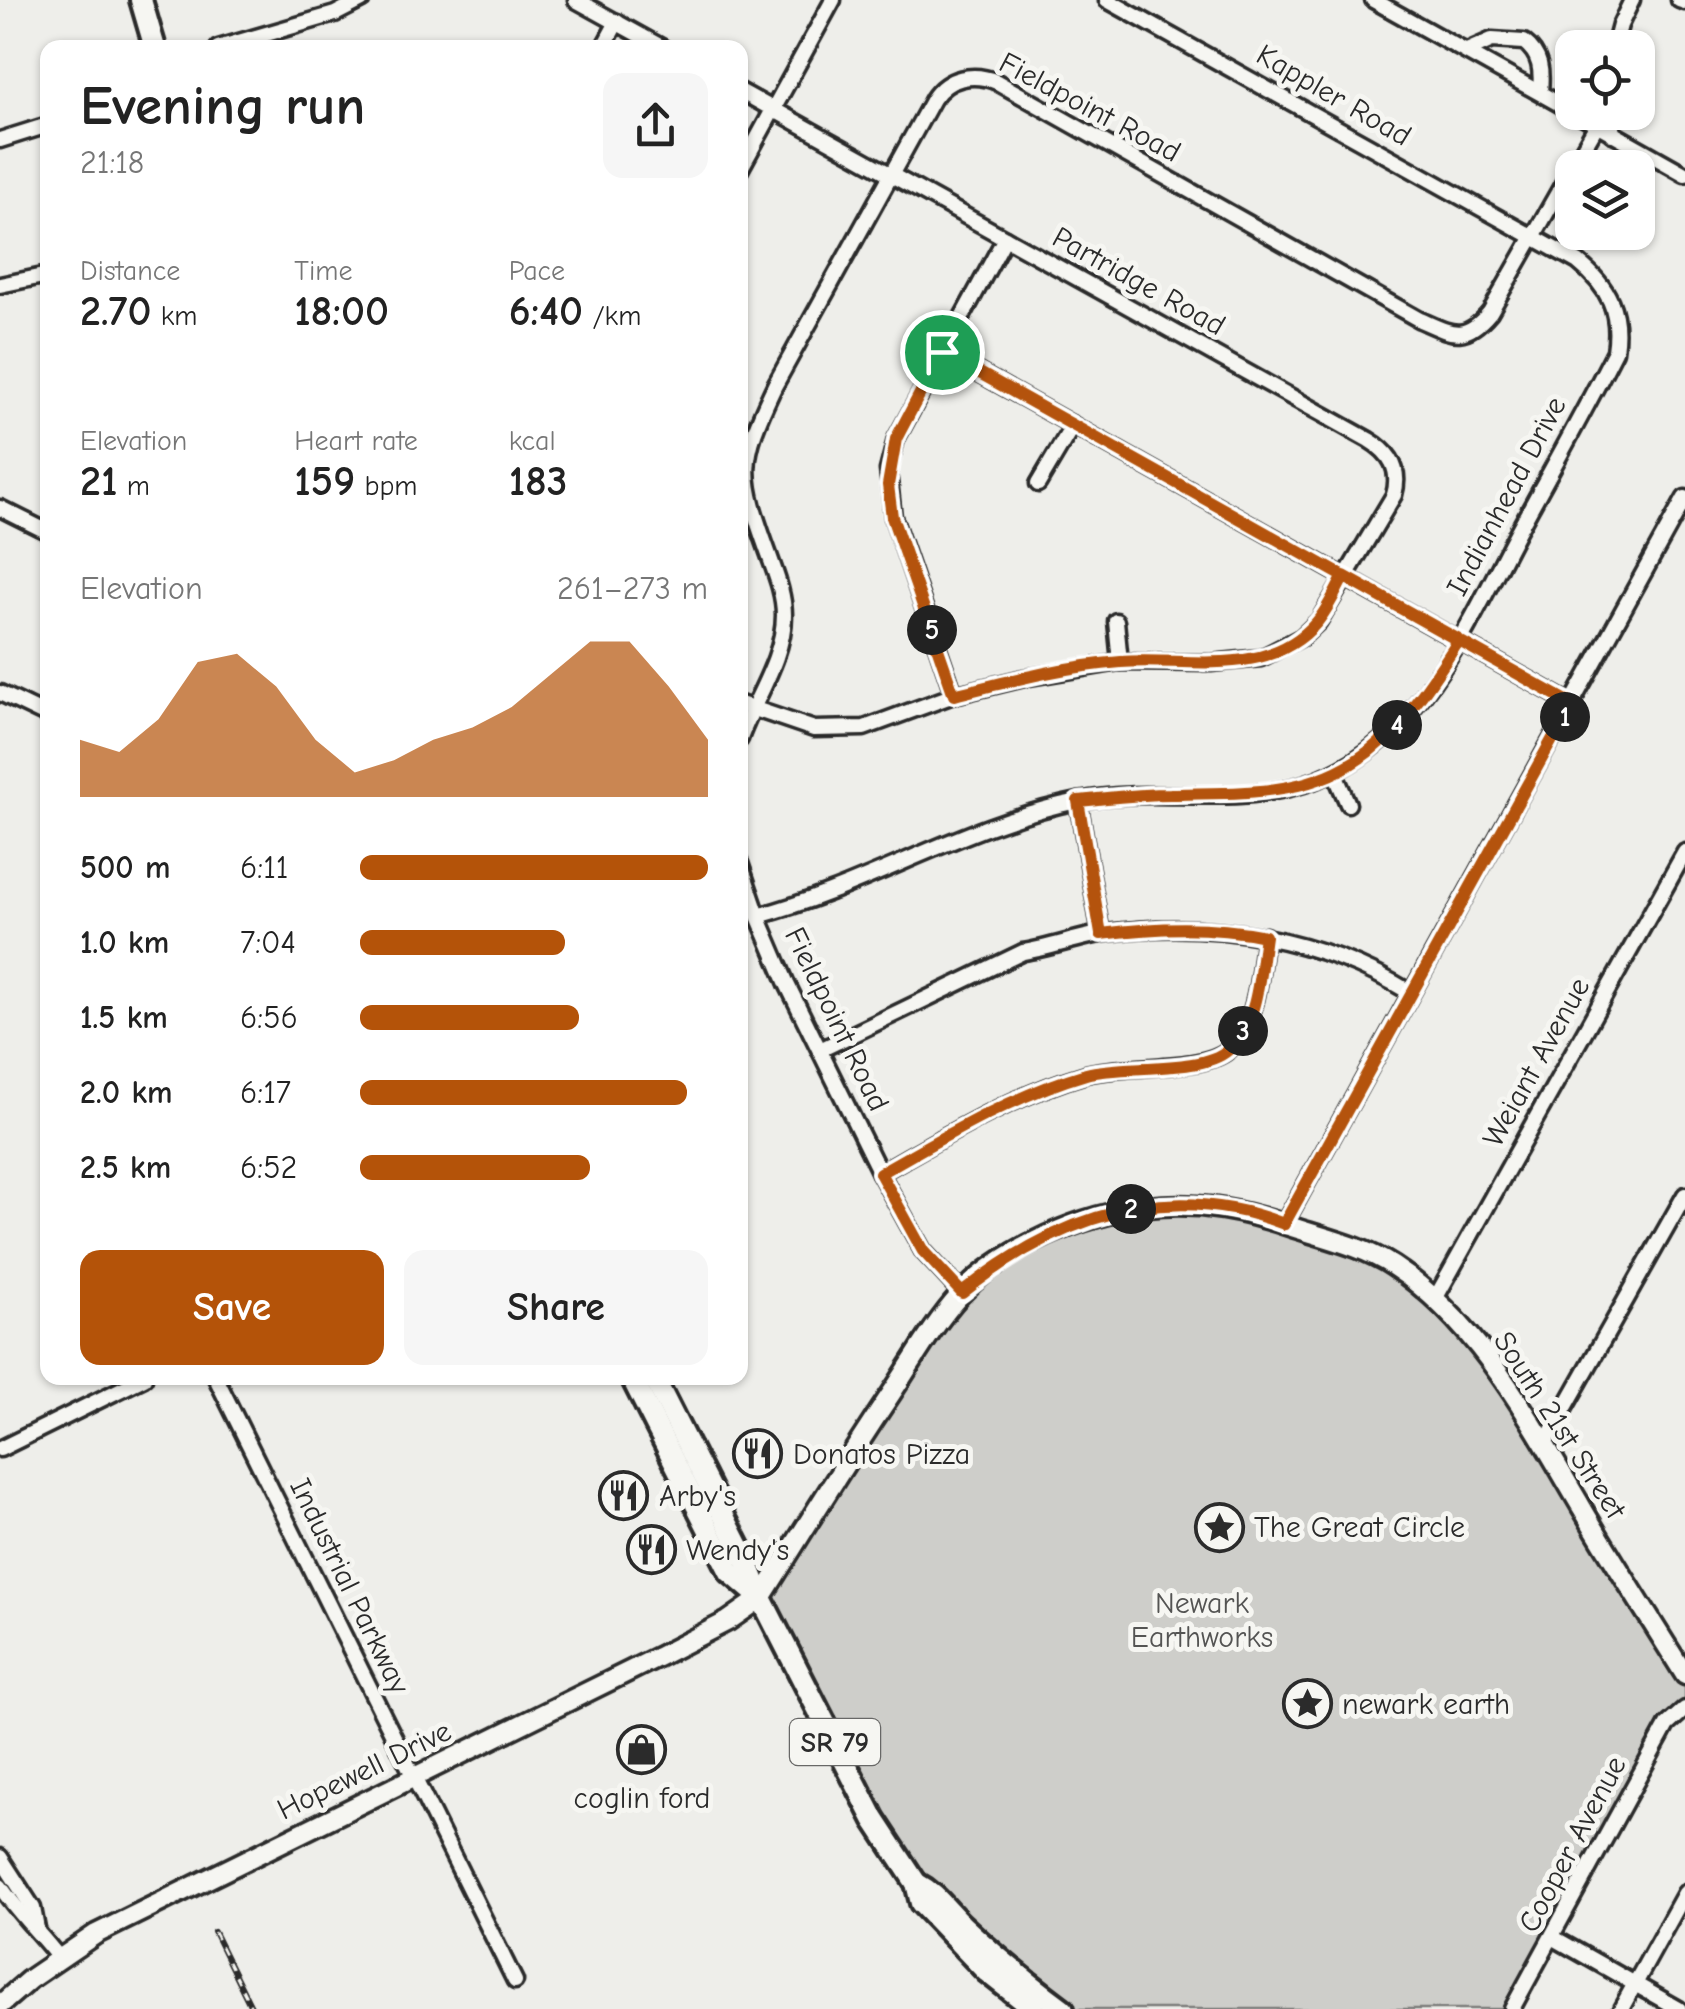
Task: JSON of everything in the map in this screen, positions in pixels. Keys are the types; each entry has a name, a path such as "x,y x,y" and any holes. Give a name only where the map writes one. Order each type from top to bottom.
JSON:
{"highway":[{"path":"142,0 153,40"},
{"name":"SR 79","path":"636,1385 730,1572 761,1598"},
{"name":"SR 79","path":"658,1385 748,1564 761,1598 874,1819 916,1883 922,1903 986,1972 1034,2009"},
{"name":"SR 79","path":"916,1883 935,1894 990,1951 1062,2009"}],"main road":[{"name":"South 21st Street","path":"761,1598 916,1354 962,1293 1002,1261 1060,1230 1109,1213 1163,1205 1217,1206 1256,1214 1368,1252 1394,1266 1436,1299 1470,1338 1545,1443 1685,1675"},
{"name":"Hopewell Drive","path":"0,2005 59,1958 138,1912 728,1621 761,1598"}],"street":[{"path":"246,40 335,14 362,0"},
{"path":"576,0 649,40"},
{"path":"748,155 833,0"},
{"name":"Kappler Road","path":"1107,0 1533,237"},
{"path":"1373,0 1555,100"},
{"path":"1619,30 1632,0"},
{"path":"607,40 617,22"},
{"path":"1467,52 1492,40 1524,42 1537,56 1542,73 1540,91"},
{"name":"Fieldpoint Road","path":"748,458 750,439 775,385 940,88 960,79 978,77 997,82 1420,320 1452,334 1478,327 1490,312 1533,237 1577,130"},
{"name":"Partridge Road","path":"748,95 1385,450 1396,471 1394,495 1319,620 1282,650 1260,658 1211,663 1120,662 1024,678 954,695 864,728 814,729 748,707"},
{"path":"0,140 40,128"},
{"path":"1606,130 1685,174"},
{"path":"1612,130 1612,134"},
{"name":"Indianhead Drive","path":"758,916 796,906 972,833 1078,801 1173,794 1250,794 1303,784 1366,754 1422,697 1459,640 1616,351 1618,330 1607,290 1578,262 1533,237"},
{"path":"954,695 892,517 888,485 896,439 1004,238"},
{"path":"0,285 40,277"},
{"path":"942,352 1572,704"},
{"path":"1038,484 1073,426"},
{"name":"Fieldpoint Road","path":"748,488 778,580 784,618 778,655 748,703"},
{"path":"1284,1224 1685,498"},
{"path":"0,508 40,528"},
{"path":"1116,621 1120,662"},
{"path":"0,694 40,712"},
{"path":"1334,772 1348,804"},
{"path":"1078,801 1101,934"},
{"name":"Weiant Avenue","path":"1436,1299 1685,852"},
{"name":"Fieldpoint Road","path":"748,887 787,984 880,1173 923,1251 962,1293"},
{"path":"822,1049 1023,952 1101,934 1154,928 1203,928 1265,936 1346,959 1411,993"},
{"path":"880,1173 1010,1104 1088,1074 1203,1062 1224,1054 1246,1027 1254,1007 1265,936"},
{"path":"1545,1443 1685,1195"},
{"path":"0,1449 130,1385"},
{"name":"Industrial Parkway","path":"219,1385 515,1981"},
{"name":"Cooper Avenue","path":"1512,2009 1668,1726 1685,1708"},
{"path":"0,1857 33,1908 37,1929"},
{"path":"0,1886 22,1918 37,1929 59,1958"},
{"path":"1621,2009 1685,1893"},
{"path":"1554,1938 1680,2009"}],"green space":[{"name":"Newark Earthworks","path":"1194,1205 1368,1252 1474,1341 1685,1676 1685,1709 1667,1726 1512,2009 1063,2009 916,1883 761,1598 962,1293 1060,1229"}],"railway":[{"path":"214,1932 252,2009"}],"place":[{"name":"Donatos Pizza","path":"758,1454"},
{"name":"Arby's","path":"624,1496"},
{"name":"The Great Circle","path":"1219,1527"},
{"name":"Wendy's","path":"651,1550"},
{"name":"newark earth","path":"1307,1704"},
{"name":"coglin ford","path":"642,1749"}],"route":[{"path":"942,352 896,439 888,485 892,517 954,695 1024,678 1120,662 1211,663 1260,658 1302,637 1319,620 1344,576 1459,640 1422,697 1392,730 1366,754 1334,772 1303,784 1250,794 1173,794 1078,801 1101,934 1203,928 1265,936 1254,1007 1246,1027 1224,1054 1203,1062 1088,1074 1010,1104 880,1173 923,1251 962,1293 1002,1261 1060,1230 1109,1213 1163,1205 1217,1206 1284,1224 1572,704 1459,640 942,352"}]}
